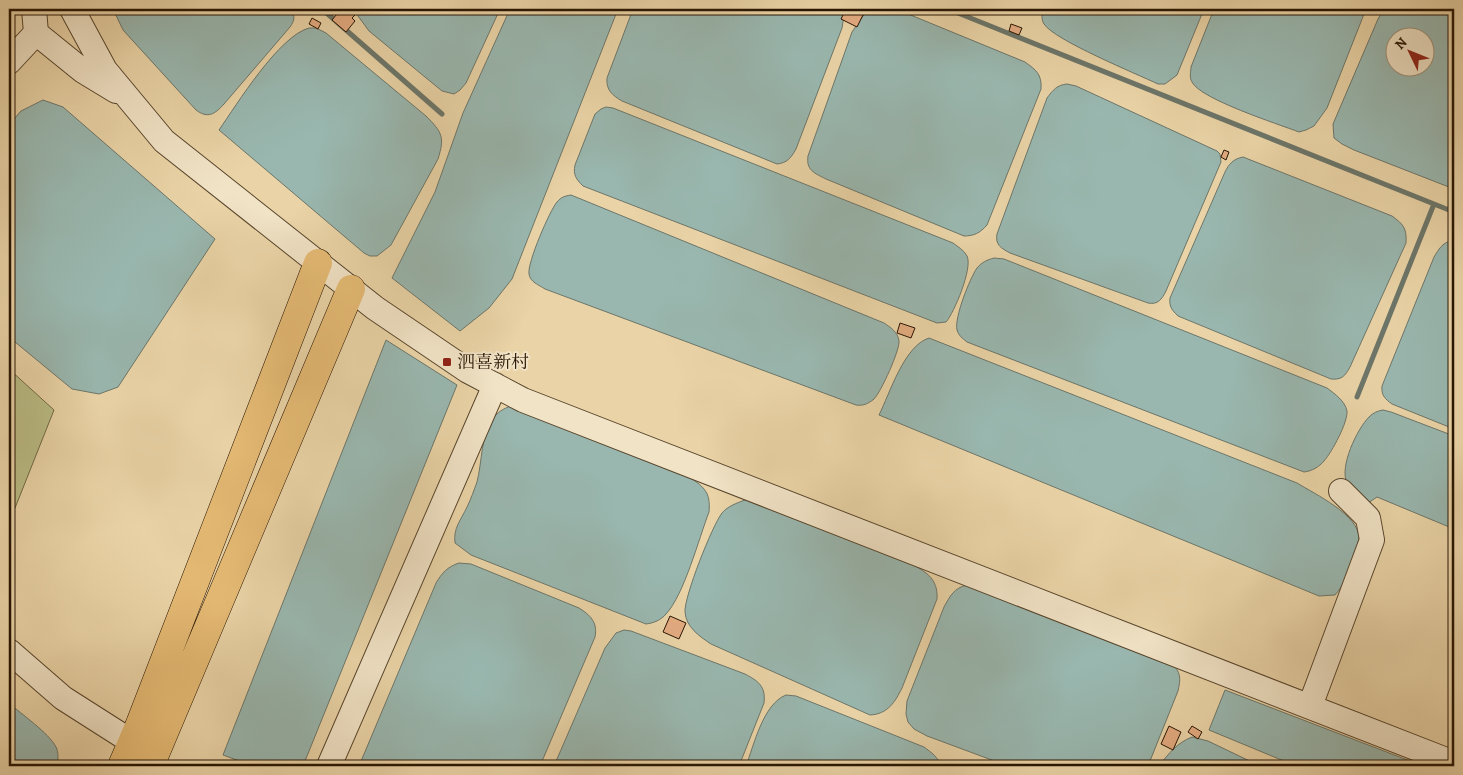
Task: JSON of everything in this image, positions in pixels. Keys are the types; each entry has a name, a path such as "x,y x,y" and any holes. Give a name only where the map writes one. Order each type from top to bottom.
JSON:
{"main road":[{"path":"122,766 318,263"},
{"path":"150,766 351,289"}],"street":[{"path":"34,9 36,33 83,71 130,99"},
{"path":"72,9 106,70 164,141 375,308 468,371 523,400 1454,763"},
{"path":"9,62 36,33"},
{"path":"329,766 495,385"},
{"path":"1310,706 1372,540 1368,518 1341,491"},
{"path":"9,651 62,698 132,742"}],"green space":[{"path":"9,369 54,410 15,508 9,515"}],"water":[{"path":"113,9 291,9 294,18 290,27 224,104 214,113 208,115 196,110 123,30"},
{"path":"357,9 500,9 466,83 454,94 442,91 369,31 358,16"},
{"path":"510,9 618,9 512,279 489,308 460,331 392,278 435,192 463,113"},
{"path":"633,9 845,9 842,28 796,149 790,157 786,161 777,164 622,101 613,94 609,89 607,78"},
{"path":"871,9 896,9 1025,62 1039,76 1041,89 987,225 977,234 964,236 826,179 815,173 808,165 808,156 852,32 865,13"},
{"path":"1043,9 1204,9 1177,75 1165,84 1158,84 1063,39 1044,24 1042,18"},
{"path":"1214,9 1366,9 1327,108 1314,126 1299,132 1209,96 1198,89 1192,82 1190,76 1191,67"},
{"path":"1384,9 1454,9 1454,189 1342,144 1334,138 1333,124"},
{"path":"309,28 316,28 326,33 426,116 436,126 441,135 438,159 391,245 377,256 370,256 364,253 219,130 247,88 272,57 297,34"},
{"path":"1060,85 1076,86 1220,154 1221,162 1166,291 1157,302 1148,303 1010,253 998,244 997,234 1047,98"},
{"path":"43,100 63,107 215,239 118,387 99,394 72,389 9,337 9,125 21,111"},
{"path":"606,107 613,108 953,243 964,252 968,262 962,290 946,322 937,323 583,186 574,172 575,165 595,114"},
{"path":"1243,157 1392,216 1402,224 1405,230 1406,243 1350,367 1341,378 1331,379 1178,316 1171,308 1170,298 1225,172 1232,162"},
{"path":"571,195 884,323 895,332 899,341 893,361 877,395 868,403 856,405 538,285 531,279 529,274 535,248 557,202 563,197"},
{"path":"1454,241 1454,429 1392,404 1384,397 1382,392 1382,386 1434,257 1443,245"},
{"path":"994,258 1004,259 1327,388 1342,401 1347,411 1345,422 1335,444 1320,465 1313,470 1304,472 967,342 957,330 960,308 977,268"},
{"path":"929,338 1297,483 1325,499 1352,521 1357,529 1359,538 1349,570 1341,587 1335,595 1319,596 879,415 905,360 912,350"},
{"path":"386,340 457,385 303,766 253,766 223,755"},
{"path":"516,405 686,475 705,490 709,499 709,512 696,551 679,594 673,605 660,620 646,624 471,555 455,543 456,528 477,482 484,440 489,425 493,418 501,411"},
{"path":"1383,410 1454,436 1454,529 1377,497 1365,505 1347,483 1345,468 1350,448 1359,430 1369,417 1375,412"},
{"path":"745,500 758,503 915,566 932,579 936,588 937,599 902,688 894,702 886,710 870,715 711,644 691,627 686,617 686,604 717,520 724,511"},
{"path":"459,563 471,564 579,608 590,616 594,623 595,637 540,766 359,766 436,583 445,571"},
{"path":"967,585 1171,663 1177,669 1180,682 1178,691 1148,766 1008,766 927,736 914,729 908,722 906,714 907,701 944,607 956,590"},
{"path":"624,630 745,674 760,685 764,692 764,703 739,766 554,766 605,648 616,633"},
{"path":"1225,690 1423,766 1296,766 1209,730"},
{"path":"786,695 796,696 924,747 932,753 941,766 746,766 765,716 778,700"},
{"path":"9,703 41,730 56,747 58,752 57,766 9,766"},
{"path":"1192,737 1208,741 1260,766 1159,766 1174,749"}],"building":[{"path":"341,9 348,9 355,15 352,18 355,21 346,32 332,20"},
{"path":"846,9 866,9 857,27 841,19"},
{"path":"312,18 321,23 318,29 309,24"},
{"path":"1011,24 1022,28 1019,35 1009,31"},
{"path":"1224,150 1229,152 1226,160 1221,157"},
{"path":"900,323 915,328 911,338 897,333"},
{"path":"670,616 686,623 679,639 663,632"},
{"path":"1169,726 1181,732 1173,750 1161,744"},
{"path":"1192,726 1202,732 1198,739 1188,732"}],"waterway":[{"path":"322,9 442,114"},
{"path":"948,9 1454,212"},
{"path":"1357,397 1434,204"}],"place":[{"name":"泗喜新村","path":"447,362"}]}
